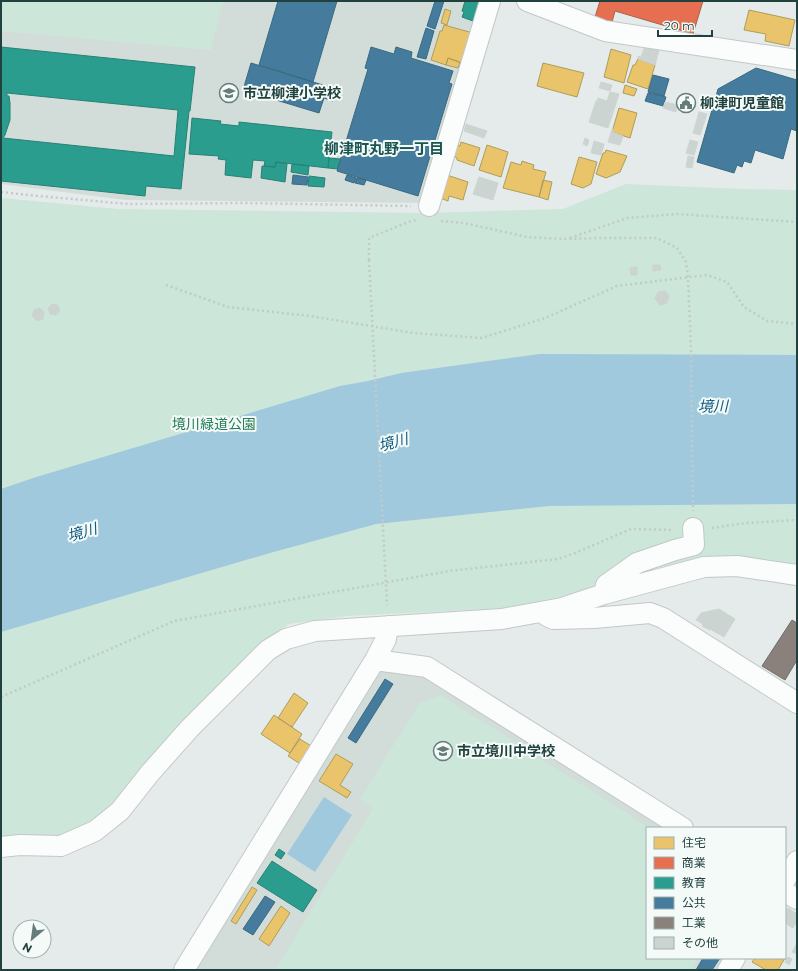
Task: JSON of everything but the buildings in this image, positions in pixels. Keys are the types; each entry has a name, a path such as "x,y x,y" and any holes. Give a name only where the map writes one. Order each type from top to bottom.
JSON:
{"street":[{"path":"428,213 490,1"},
{"path":"527,1 605,31 797,60"},
{"path":"604,594 606,585 637,563 694,545 693,529"},
{"path":"1,847 20,845 61,846 94,831 120,812 150,773 190,728 268,650 286,639 315,631 502,619 562,608 604,594 704,567 737,566 797,575"},
{"path":"539,612 553,619 650,614 663,618 797,703"},
{"path":"184,970 375,660 386,638 388,626"},
{"path":"375,660 427,667 682,827"},
{"path":"786,878 797,861"},
{"path":"786,893 797,899"},
{"path":"728,970 735,959"}],"path":[{"path":"1,192 128,204 244,203 428,213 464,223 527,237 566,239 656,238 677,248 686,262 688,277 691,350 693,529"},
{"path":"387,604 369,238 428,213"},
{"path":"566,239 627,218 677,214 797,222"},
{"path":"166,285 228,307 310,316 413,333 482,338 545,318 617,286 707,275 727,282 744,307 767,321 797,324"},
{"path":"1,697 174,621 449,571 558,559 631,529 693,529 746,523 797,520"}],"shaded area":[{"name":"市立柳津小学校","path":"1,1 485,1 424,203 125,200 1,184"},
{"name":"市立境川中学校","path":"380,672 430,673 674,827 646,827 646,959 722,959 716,970 196,970"}],"green space":[{"path":"1,1 223,1 211,50 1,31"},
{"name":"境川緑道公園","path":"626,184 797,190 797,564 752,558 705,557 647,570 559,597 508,608 347,616 289,624 264,644 115,807 91,825 59,838 1,840 1,198 118,209 422,213 563,209"},
{"name":"市立境川中学校","path":"441,695 648,827 646,827 646,959 697,959 691,970 282,970 277,967 373,809 360,799 419,704"}],"water":[{"name":"境川","path":"540,354 797,355 797,504 549,506 376,524 270,553 1,632 1,489 33,478 340,386 401,373"},
{"path":"324,797 352,815 315,872 287,854"}],"place":[{"name":"市立柳津小学校","path":"229,93"},
{"name":"柳津町児童館","path":"686,103"},
{"name":"市立境川中学校","path":"443,751"}],"district":[{"name":"柳津町丸野一丁目","path":"384,148"}]}
